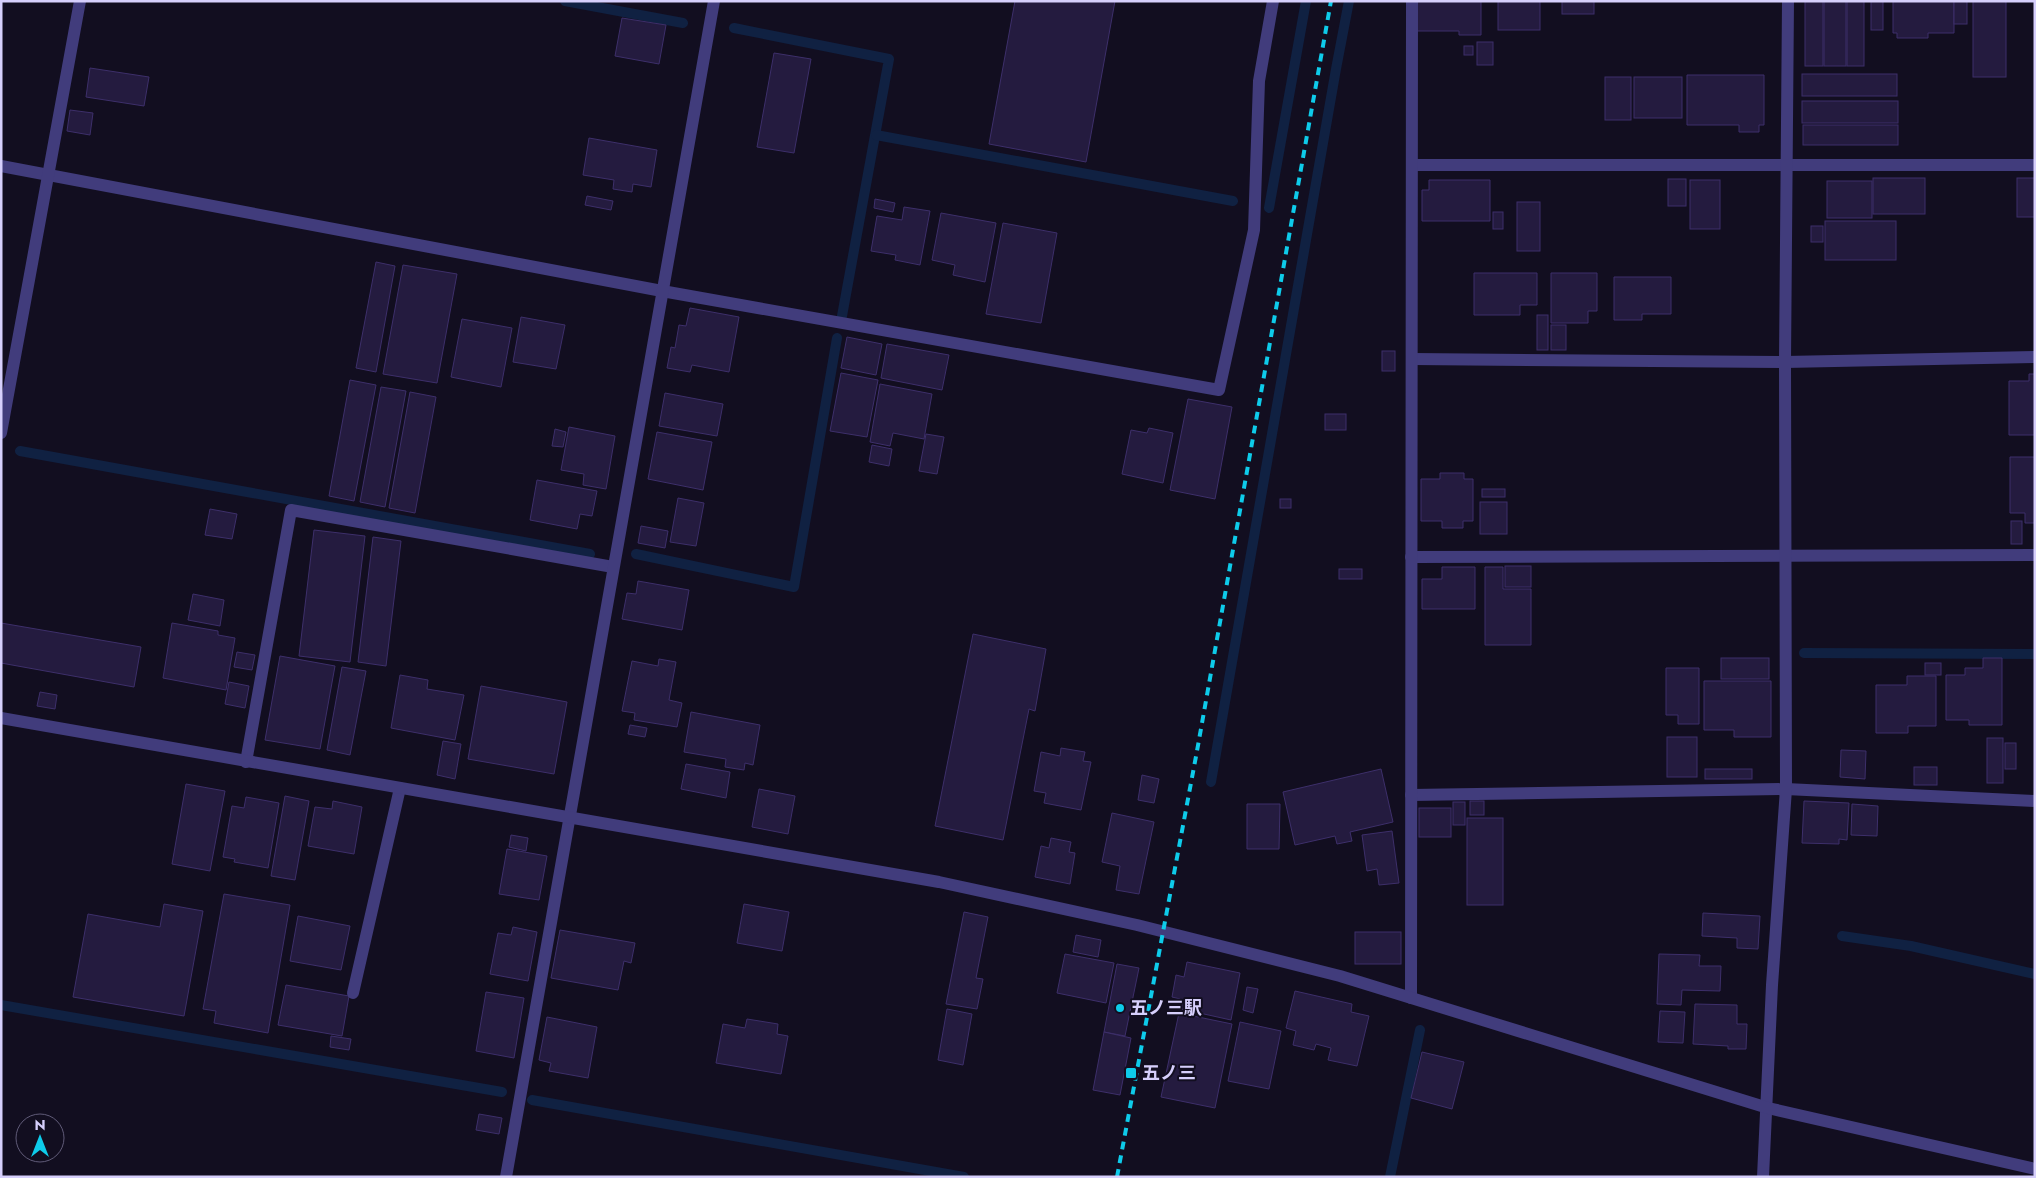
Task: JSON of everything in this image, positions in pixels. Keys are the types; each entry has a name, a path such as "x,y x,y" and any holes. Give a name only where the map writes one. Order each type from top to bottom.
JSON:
{"street":[{"path":"1,433 80,1"},
{"path":"506,1177 714,1"},
{"path":"1,166 662,291 1219,390 1254,230 1259,81 1273,1"},
{"path":"1411,998 1412,1"},
{"path":"1763,1177 1768,1108 1772,985 1786,789 1785,362 1788,1"},
{"path":"1412,166 2035,165"},
{"path":"1412,359 1785,362 2035,357"},
{"path":"246,762 291,510 613,567"},
{"path":"1411,557 2035,555"},
{"path":"1,718 949,884 1163,930 1340,976 1768,1108 2035,1169"},
{"path":"353,993 400,788"},
{"path":"1411,795 1786,789 2035,801"}],"building":[{"path":"1015,1 1115,1 1086,162 989,144"},
{"path":"1417,1 1481,1 1481,35 1459,35 1459,31 1417,31"},
{"path":"1498,1 1540,1 1540,30 1498,30"},
{"path":"1562,1 1594,1 1594,14 1562,14"},
{"path":"1805,1 1823,1 1823,66 1805,66"},
{"path":"1824,1 1846,1 1846,66 1824,66"},
{"path":"1847,1 1864,1 1864,66 1847,66"},
{"path":"1871,1 1883,1 1883,30 1871,30"},
{"path":"1893,1 1954,1 1954,33 1928,33 1928,38 1897,38 1897,33 1893,33"},
{"path":"1954,1 1967,1 1967,24 1954,24"},
{"path":"1973,1 2006,1 2006,77 1973,77"},
{"path":"622,18 666,25 659,64 615,56"},
{"path":"1477,42 1493,42 1493,65 1477,65"},
{"path":"1464,46 1473,46 1473,55 1464,55"},
{"path":"774,53 811,59 794,153 757,147"},
{"path":"90,68 149,77 144,106 86,97"},
{"path":"1802,74 1897,74 1897,96 1802,96"},
{"path":"1687,75 1764,75 1764,125 1759,125 1759,132 1739,132 1739,125 1687,125"},
{"path":"1605,77 1631,77 1631,120 1605,120"},
{"path":"1634,77 1682,77 1682,118 1634,118"},
{"path":"1802,101 1898,101 1898,123 1802,123"},
{"path":"70,110 93,113 90,135 67,131"},
{"path":"1803,125 1898,125 1898,145 1803,145"},
{"path":"589,138 657,150 651,187 633,184 632,192 613,189 614,180 583,175"},
{"path":"1873,178 1925,178 1925,214 1873,214"},
{"path":"2017,178 2035,178 2035,217 2017,217"},
{"path":"1668,179 1686,179 1686,206 1668,206"},
{"path":"1429,180 1490,180 1490,221 1422,221 1422,190 1429,190"},
{"path":"1690,180 1720,180 1720,229 1690,229"},
{"path":"1827,181 1872,181 1872,218 1827,218"},
{"path":"587,196 613,201 611,210 585,205"},
{"path":"875,199 895,203 893,212 874,208"},
{"path":"1517,202 1540,202 1540,251 1517,251"},
{"path":"904,207 930,211 920,265 895,260 896,255 871,251 877,216 902,220"},
{"path":"1493,212 1503,212 1503,229 1493,229"},
{"path":"941,213 996,223 985,282 953,275 955,265 932,260"},
{"path":"1825,221 1896,221 1896,260 1825,260"},
{"path":"1003,223 1057,233 1041,323 986,314"},
{"path":"1811,226 1823,226 1823,242 1811,242"},
{"path":"376,262 395,266 376,372 356,368"},
{"path":"403,265 457,274 437,383 383,374"},
{"path":"1474,273 1537,273 1537,305 1520,305 1520,315 1474,315"},
{"path":"1551,273 1597,273 1597,311 1588,311 1588,323 1551,323"},
{"path":"1614,277 1671,277 1671,314 1642,314 1642,320 1614,320"},
{"path":"690,308 739,317 729,372 692,365 690,372 667,368 671,347 675,348 679,325 686,326"},
{"path":"1537,315 1548,315 1548,350 1537,350"},
{"path":"521,317 565,325 556,369 513,362"},
{"path":"462,319 512,328 501,387 451,377"},
{"path":"1551,325 1566,325 1566,350 1551,350"},
{"path":"847,337 882,344 876,375 841,368"},
{"path":"887,344 949,355 942,390 881,378"},
{"path":"1382,351 1395,351 1395,371 1382,371"},
{"path":"841,373 878,380 867,437 830,431"},
{"path":"2029,374 2035,374 2035,435 2009,435 2009,381 2029,381"},
{"path":"350,380 376,385 354,501 329,496"},
{"path":"880,384 932,394 924,439 893,433 890,446 870,442"},
{"path":"381,387 406,391 385,507 360,502"},
{"path":"410,392 436,397 415,513 389,508"},
{"path":"665,393 723,404 717,436 659,426"},
{"path":"1188,399 1232,407 1215,499 1170,490"},
{"path":"1325,414 1346,414 1346,430 1325,430"},
{"path":"569,427 615,436 606,489 583,485 584,474 561,470"},
{"path":"1149,428 1173,433 1163,483 1122,474 1131,430 1147,433"},
{"path":"555,429 566,432 563,447 552,446"},
{"path":"657,432 712,442 703,490 648,479"},
{"path":"926,434 944,437 937,474 919,471"},
{"path":"872,445 892,449 889,466 869,462"},
{"path":"2010,457 2035,457 2035,523 2025,523 2025,513 2010,513"},
{"path":"1440,473 1464,473 1464,479 1473,479 1473,521 1463,521 1463,528 1442,528 1442,521 1421,521 1421,479 1440,479"},
{"path":"537,480 597,491 592,516 580,514 577,529 530,520"},
{"path":"1482,489 1505,489 1505,497 1482,497"},
{"path":"678,498 704,503 696,546 670,542"},
{"path":"1280,499 1291,499 1291,508 1280,508"},
{"path":"1480,502 1507,502 1507,534 1480,534"},
{"path":"210,509 237,514 232,539 205,535"},
{"path":"2011,521 2022,521 2022,544 2011,544"},
{"path":"641,526 668,531 665,548 638,543"},
{"path":"314,530 365,536 350,662 299,656"},
{"path":"373,537 401,541 386,666 358,662"},
{"path":"1505,566 1531,566 1531,587 1505,587"},
{"path":"1442,567 1475,567 1475,609 1422,609 1422,579 1442,579"},
{"path":"1485,567 1503,567 1503,589 1531,589 1531,645 1485,645"},
{"path":"1339,569 1362,569 1362,579 1339,579"},
{"path":"638,581 689,590 682,630 622,619 627,593 636,594"},
{"path":"193,594 224,600 220,626 188,620"},
{"path":"1,623 141,647 134,687 1,663"},
{"path":"172,623 218,631 218,635 235,638 226,690 163,678"},
{"path":"973,634 1046,649 1035,711 1029,709 1003,840 935,826"},
{"path":"237,652 255,655 252,670 234,667"},
{"path":"280,656 335,666 320,749 265,740"},
{"path":"1721,658 1769,658 1769,679 1721,679"},
{"path":"1983,658 2002,658 2002,725 1969,725 1969,720 1946,720 1946,675 1965,675 1965,668 1983,668"},
{"path":"659,659 676,662 669,700 682,703 677,727 634,720 635,713 622,711 632,661 658,666"},
{"path":"1925,663 1941,663 1941,675 1925,675"},
{"path":"342,667 366,671 350,755 327,750"},
{"path":"1666,668 1699,668 1699,724 1678,724 1678,715 1666,715"},
{"path":"400,675 428,680 427,689 464,695 455,740 391,728"},
{"path":"1907,676 1936,676 1936,726 1908,726 1908,733 1876,733 1876,685 1907,685"},
{"path":"1704,681 1771,681 1771,737 1734,737 1734,730 1704,730"},
{"path":"229,682 249,686 245,708 225,704"},
{"path":"481,686 567,702 554,774 468,759"},
{"path":"40,692 57,695 55,709 37,706"},
{"path":"691,712 760,725 753,765 745,763 744,770 725,767 726,759 684,752"},
{"path":"630,725 647,728 645,737 628,734"},
{"path":"1667,737 1697,737 1697,777 1667,777"},
{"path":"1987,738 2003,738 2003,783 1987,783"},
{"path":"443,741 461,744 455,779 437,775"},
{"path":"2005,743 2016,743 2016,769 2005,769"},
{"path":"1061,748 1085,752 1083,761 1091,762 1081,810 1044,803 1046,793 1034,791 1041,752 1060,756"},
{"path":"1841,750 1866,751 1865,779 1840,777"},
{"path":"686,764 730,772 726,798 681,789"},
{"path":"1914,767 1937,767 1937,785 1914,785"},
{"path":"1381,769 1393,822 1350,832 1352,841 1337,844 1335,836 1295,845 1283,792"},
{"path":"1705,769 1752,769 1752,779 1705,779"},
{"path":"1142,775 1159,779 1154,803 1138,800"},
{"path":"186,784 225,791 210,871 172,864"},
{"path":"759,789 795,796 788,834 752,827"},
{"path":"285,796 309,801 295,880 271,876"},
{"path":"246,797 279,803 268,868 234,862 235,859 223,857 232,806 244,808"},
{"path":"333,801 362,807 354,854 308,846 315,807 332,809"},
{"path":"1470,801 1484,801 1484,815 1470,815"},
{"path":"1804,801 1849,803 1847,840 1839,839 1839,844 1802,843"},
{"path":"1453,802 1465,802 1465,825 1453,825"},
{"path":"1247,804 1280,804 1279,849 1247,849"},
{"path":"1852,804 1878,806 1877,836 1851,835"},
{"path":"1419,808 1451,808 1451,837 1419,837"},
{"path":"1112,813 1154,822 1139,894 1116,890 1120,866 1102,862"},
{"path":"1467,818 1503,818 1503,905 1467,905"},
{"path":"1392,831 1399,883 1379,885 1377,869 1367,871 1362,835"},
{"path":"511,835 528,838 526,851 509,847"},
{"path":"1051,838 1071,842 1069,852 1075,853 1070,884 1035,877 1041,846 1049,848"},
{"path":"507,849 547,856 539,900 499,894"},
{"path":"224,894 290,905 268,1033 214,1023 216,1011 203,1009"},
{"path":"164,904 203,911 184,1016 73,997 88,914 160,927"},
{"path":"744,904 789,912 782,951 737,943"},
{"path":"964,912 988,917 976,978 983,979 977,1009 946,1004"},
{"path":"1703,913 1760,916 1758,949 1737,948 1737,938 1702,936"},
{"path":"298,916 350,926 341,970 290,961"},
{"path":"513,927 537,932 528,981 490,974 498,933 511,935"},
{"path":"560,930 635,943 631,963 624,961 618,990 551,978"},
{"path":"1355,932 1401,932 1401,964 1355,964"},
{"path":"1076,935 1101,940 1098,957 1073,952"},
{"path":"1065,954 1114,963 1106,1003 1057,993"},
{"path":"1659,954 1700,955 1699,966 1721,966 1720,991 1682,990 1681,1005 1657,1004"},
{"path":"1187,962 1240,973 1231,1020 1177,1008 1180,999 1172,997 1176,975 1184,977"},
{"name":"五ノ三駅","path":"1117,964 1139,968 1125,1036 1104,1032"},
{"path":"286,985 349,996 342,1036 278,1025"},
{"path":"1247,987 1258,989 1253,1013 1243,1010"},
{"path":"1295,991 1352,1004 1351,1012 1369,1016 1357,1066 1328,1060 1331,1048 1316,1044 1314,1050 1293,1045 1296,1031 1286,1028"},
{"path":"486,992 524,998 514,1058 476,1051"},
{"path":"1695,1004 1737,1005 1737,1024 1747,1024 1746,1049 1728,1049 1728,1046 1693,1044"},
{"path":"947,1009 972,1014 963,1065 938,1060"},
{"path":"1660,1011 1685,1012 1683,1043 1658,1042"},
{"path":"1179,1013 1232,1024 1215,1108 1161,1097"},
{"path":"547,1017 597,1027 588,1078 549,1071 551,1063 539,1060"},
{"path":"747,1019 778,1024 777,1034 788,1036 781,1074 716,1063 723,1024 745,1028"},
{"path":"1240,1022 1281,1031 1269,1089 1228,1081"},
{"path":"1104,1032 1131,1038 1120,1095 1093,1090"},
{"path":"331,1036 351,1039 349,1050 330,1047"},
{"path":"1422,1052 1464,1062 1452,1109 1411,1098"},
{"path":"479,1114 502,1118 499,1134 476,1130"}],"waterway":[{"path":"565,1 683,23"},
{"path":"1269,208 1306,1"},
{"path":"1211,782 1349,1"},
{"path":"734,28 889,59 842,316"},
{"path":"876,135 1233,201"},
{"path":"636,554 794,587 837,338"},
{"path":"20,451 590,554"},
{"path":"1804,653 2035,654"},
{"path":"1842,936 1911,946 2035,974"},
{"path":"1,1005 502,1092"},
{"path":"1390,1177 1420,1030"},
{"path":"532,1100 964,1177"}],"railway":[{"path":"1117,1177 1197,751 1331,1"}],"place":[{"name":"五ノ三駅","path":"1120,1008"},
{"name":"五ノ三","path":"1131,1073"}]}
